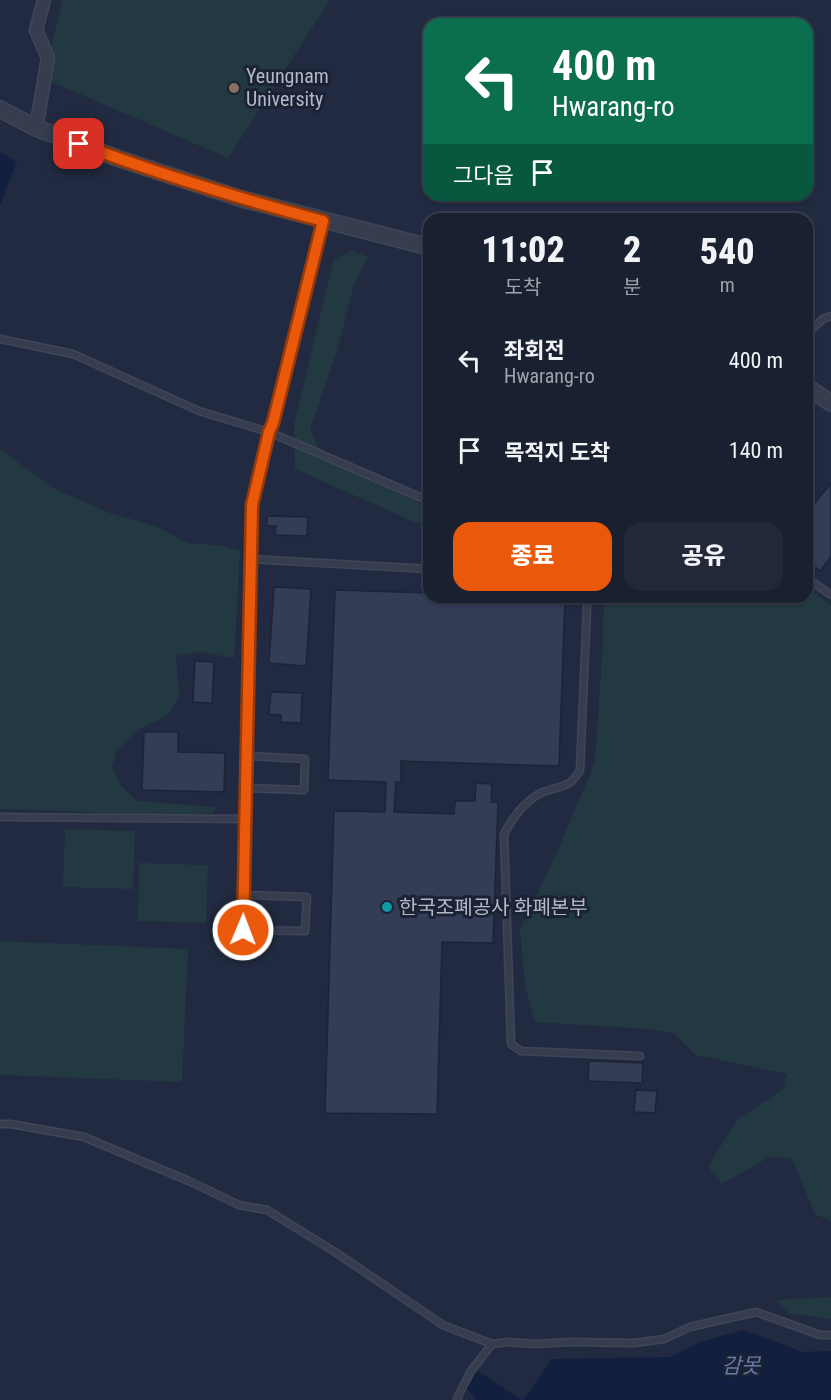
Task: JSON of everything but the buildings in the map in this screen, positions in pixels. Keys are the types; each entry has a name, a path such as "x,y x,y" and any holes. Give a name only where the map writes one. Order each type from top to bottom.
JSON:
{"street":[{"path":"36,128 48,58 36,30 44,0"},
{"path":"0,109 36,128 117,158 230,195 423,246"},
{"path":"813,391 831,403"}],"lane":[{"path":"244,895 306,897 305,931 243,930 252,505 323,221"},
{"path":"813,328 823,319 831,316"},
{"path":"0,339 73,354 199,411 269,432 423,498"},
{"path":"251,559 423,569"},
{"path":"813,582 831,595"},
{"path":"586,603 580,770 574,781 562,788 542,792 528,801 513,817 504,834 511,1044 521,1051 640,1056"},
{"path":"246,788 304,790 305,759 247,756"},
{"path":"0,817 246,819"},
{"path":"0,1124 84,1137 189,1181 239,1205 267,1210 335,1252 443,1325 492,1344 508,1342 634,1343 664,1339 690,1327 756,1312 820,1335 831,1335"},
{"path":"458,1400 471,1371 492,1344"}],"shaded area":[{"path":"63,0 330,0 228,158 43,78"},
{"path":"352,251 368,257 354,283 337,351 310,429 321,454 423,505 423,524 412,521 295,469 294,423 334,259"},
{"path":"0,449 55,489 107,512 157,527 188,543 224,546 240,551 234,658 200,652 176,656 179,696 168,715 139,729 116,751 112,767 121,786 137,801 216,807 213,813 133,814 0,809"},
{"path":"813,592 831,605 831,1221 815,1214 792,1158 769,1157 722,1184 712,1173 709,1165 737,1120 783,1089 787,1074 696,1055 674,1033 648,1029 535,1022 525,986 520,930 558,850 595,762 604,603 813,603"},
{"path":"65,829 135,831 133,889 63,887"},
{"path":"139,863 208,865 206,923 138,921"},
{"path":"0,941 188,949 182,1082 0,1075"},
{"path":"831,1297 831,1319 788,1313 775,1300"}],"water":[{"path":"0,152 17,162 0,205"},
{"name":"감못","path":"744,1330 803,1352 831,1351 831,1400 523,1400 552,1359 670,1357 703,1341"},
{"path":"478,1371 521,1400 477,1400 466,1388"}],"place":[{"name":"Yeungnam University","path":"234,88"},
{"name":"한국조폐공사 화폐본부","path":"387,907"}],"route":[{"path":"79,144 242,199 323,221 252,505 243,930"}]}
